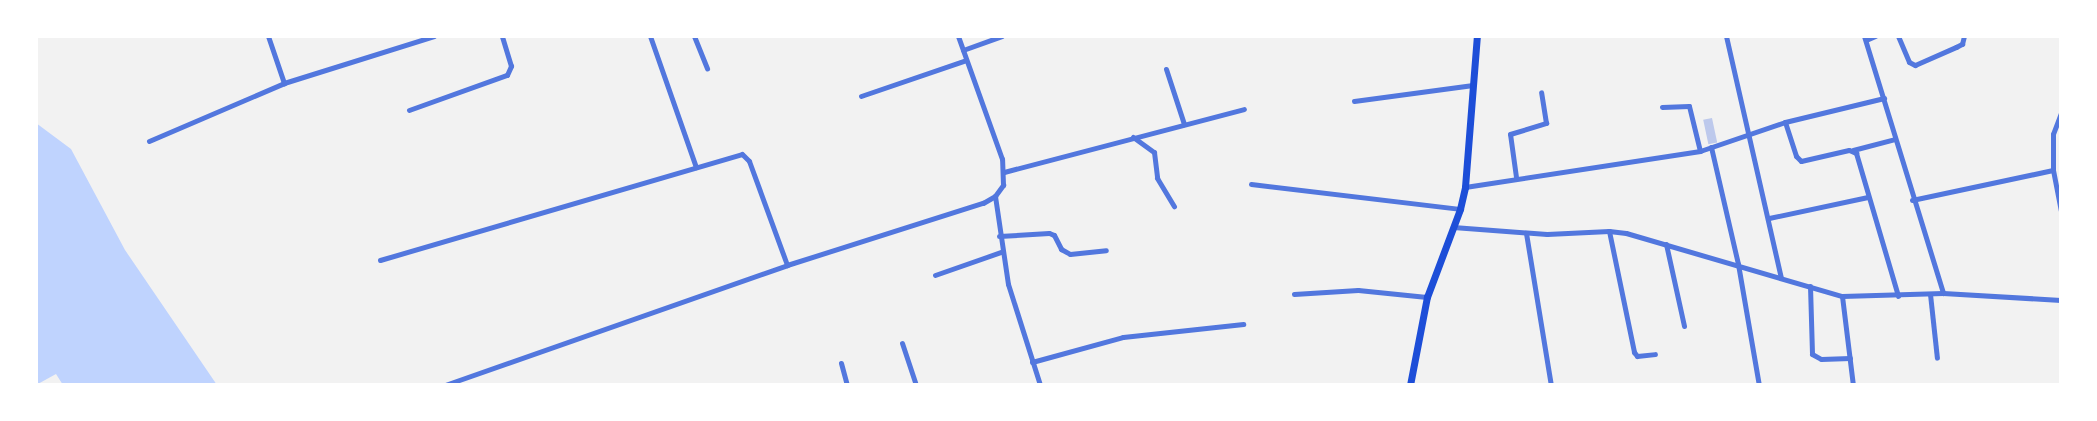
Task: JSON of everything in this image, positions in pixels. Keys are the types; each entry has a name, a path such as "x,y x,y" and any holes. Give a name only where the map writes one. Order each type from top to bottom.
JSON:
{"main road":[{"path":"1410,385 1427,297 1460,209 1465,187 1477,36"}],"street":[{"path":"268,36 284,83"},
{"path":"149,141 284,83 434,36"},
{"path":"409,110 507,75 511,66 502,36"},
{"path":"650,36 696,167"},
{"path":"694,36 707,68"},
{"path":"445,385 786,265 983,203 995,196 1003,185 1004,172 958,36"},
{"path":"963,50 1002,36"},
{"path":"1726,36 1747,136 1769,218 1781,278"},
{"path":"1875,36 1865,38 1884,98 1912,200 1943,293"},
{"path":"1898,36 1909,62 1915,65 1962,44 1964,36"},
{"path":"861,96 966,60"},
{"path":"1166,69 1184,124"},
{"path":"1354,101 1473,85"},
{"path":"1516,177 1510,134 1546,123 1541,92"},
{"path":"1465,187 1516,177 1700,151 1785,122 1884,98"},
{"path":"1662,107 1689,106 1700,151"},
{"path":"1004,172 1244,109"},
{"path":"2061,113 2053,134 2053,170 2061,211"},
{"path":"1785,122 1796,156 1801,161 1895,139"},
{"path":"1133,137 1154,152 1157,178 1174,206"},
{"path":"1711,147 1738,264 1759,385"},
{"path":"1853,150 1898,296"},
{"path":"380,260 696,167 746,156 786,265"},
{"path":"1912,200 2053,170"},
{"path":"1251,184 1460,209"},
{"path":"995,196 1001,252 1038,384"},
{"path":"1769,218 1868,197"},
{"path":"1453,227 1526,233 1610,231 1738,264 1842,296 1898,296 1943,293 2061,300"},
{"path":"1610,231 1634,352 1637,356 1655,354"},
{"path":"999,236 1049,233 1054,235 1061,249 1070,254 1106,250"},
{"path":"1526,233 1551,385"},
{"path":"1666,244 1684,326"},
{"path":"935,275 1001,252"},
{"path":"1810,286 1812,354 1821,359 1850,358"},
{"path":"1294,294 1358,290 1427,297"},
{"path":"1930,294 1937,358"},
{"path":"1842,296 1853,385"},
{"path":"1032,362 1123,337 1243,324"},
{"path":"902,343 916,385"},
{"path":"841,363 847,385"}],"water":[{"path":"36,123 71,149 125,250 217,385 63,385 56,374 36,385"}],"building":[{"path":"1712,118 1717,142 1708,144 1703,120"}]}
